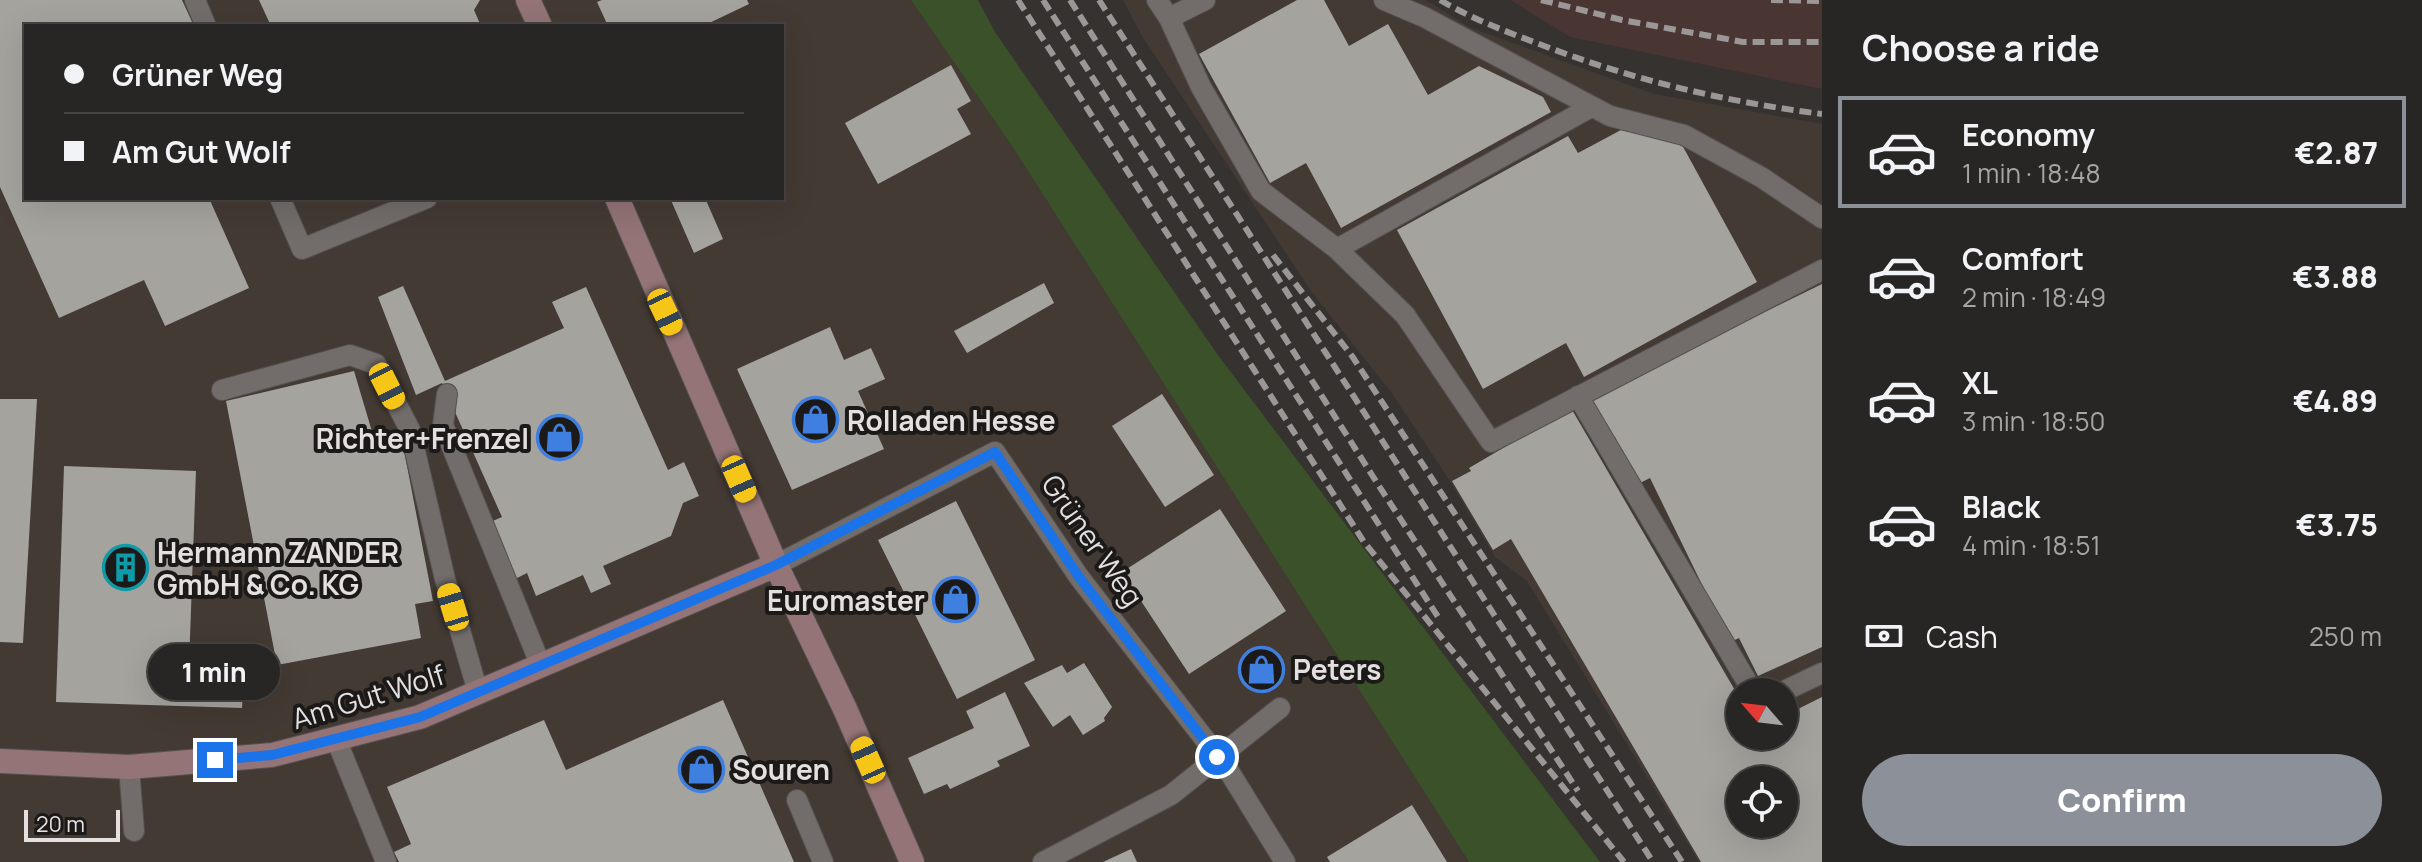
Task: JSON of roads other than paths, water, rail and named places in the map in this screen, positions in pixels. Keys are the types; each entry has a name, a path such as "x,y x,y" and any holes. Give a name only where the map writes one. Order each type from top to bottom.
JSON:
{"street":[{"path":"528,0 539,24"},
{"path":"618,200 776,565 845,709 912,862"},
{"name":"Am Gut Wolf","path":"0,761 129,767 272,755 336,739 420,717 776,565"}],"lane":[{"path":"195,0 205,24"},
{"path":"1157,0 1169,18 1201,87 1261,191 1337,249 1405,315 1491,442 1822,270"},
{"path":"1169,18 1205,0"},
{"path":"1384,0 1424,17 1610,116 1684,135 1761,177 1822,218"},
{"path":"1337,249 1591,107"},
{"path":"281,200 302,249 422,200"},
{"path":"222,390 350,355 376,364 410,430 445,579 478,692"},
{"path":"447,394 443,425 541,666"},
{"path":"1578,396 1745,678"},
{"name":"Grüner Weg","path":"776,565 995,452 1079,577 1227,768 1285,862"},
{"path":"1798,684 1822,673"},
{"path":"1043,862 1171,795 1280,708"},
{"path":"336,739 386,862"},
{"path":"129,767 134,831"},
{"path":"797,800 823,862"}],"railway":[{"path":"1018,0 1364,542 1624,862"},
{"path":"1043,0 1440,620"},
{"path":"1070,0 1379,486 1578,791"},
{"path":"1099,0 1653,862"},
{"path":"1440,0 1506,31 1615,70 1717,96 1822,114"},
{"path":"1541,0 1622,20 1743,42 1822,42"},
{"path":"1771,0 1822,1"},
{"path":"1273,255 1352,356 1682,862"}],"place":[{"name":"Rolladen Hesse","path":"816,420"},
{"name":"Richter+Frenzel","path":"560,438"},
{"name":"Hermann ZANDER GmbH & Co. KG","path":"126,568"},
{"name":"Euromaster","path":"956,600"},
{"name":"Peters","path":"1262,669"},
{"name":"Souren","path":"701,769"}]}
